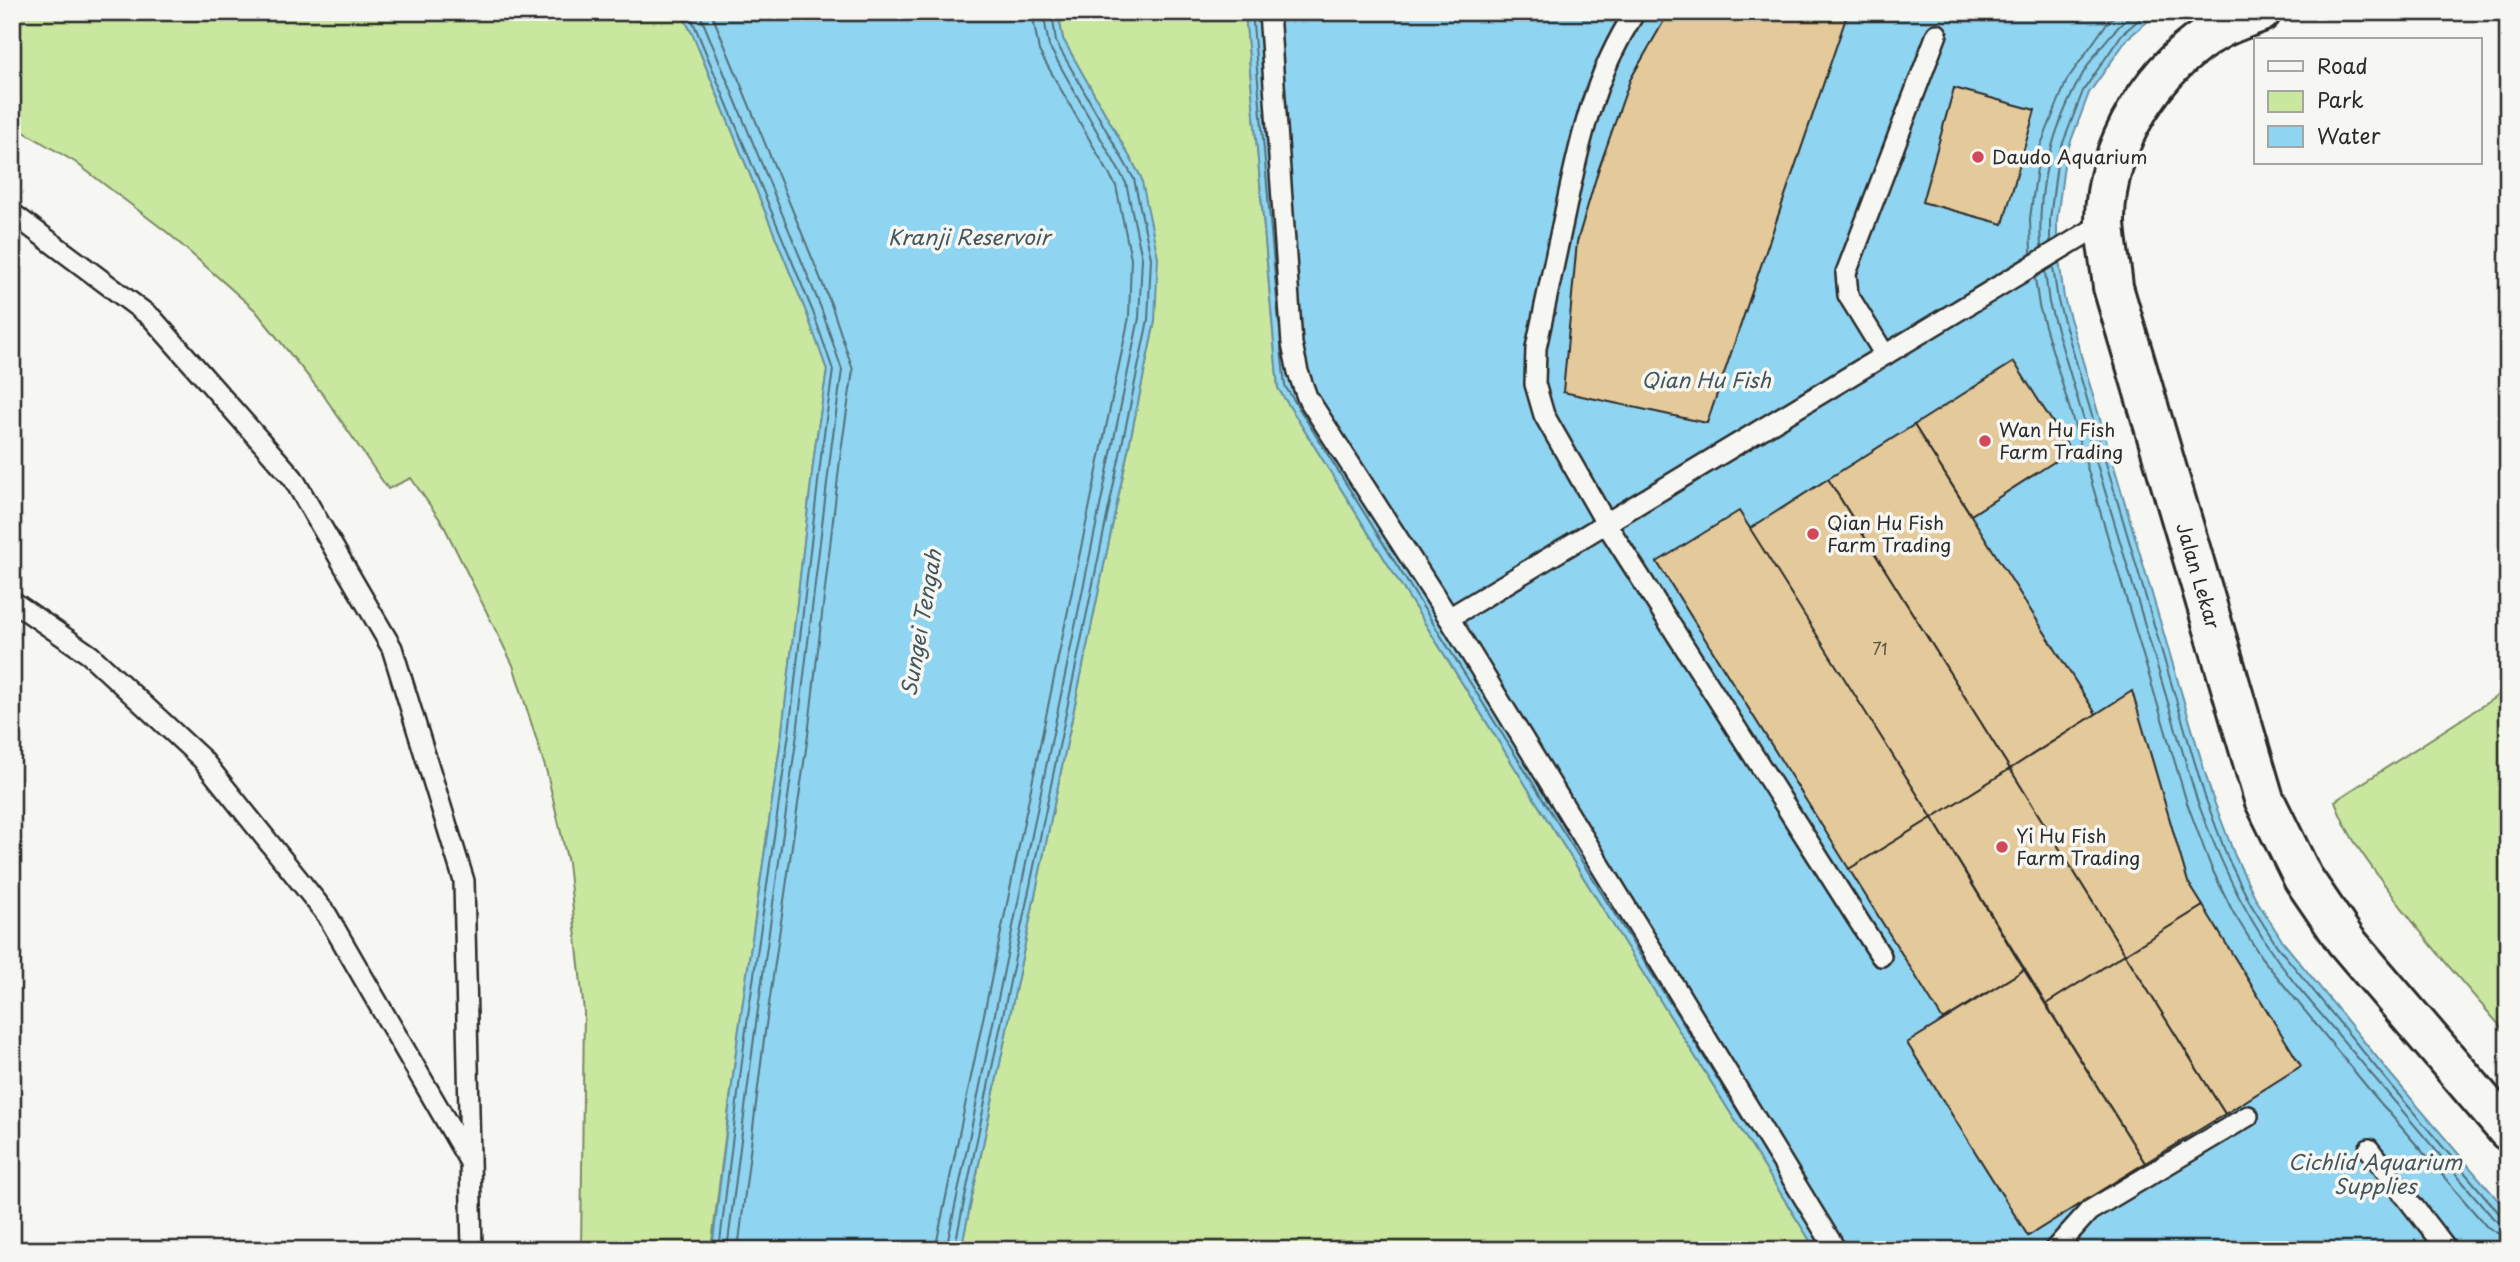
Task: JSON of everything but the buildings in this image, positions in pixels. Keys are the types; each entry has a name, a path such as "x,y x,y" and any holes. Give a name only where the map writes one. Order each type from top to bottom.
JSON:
{"street":[{"name":"Jalan Lekar","path":"2260,12 2221,28 2175,62 2134,113 2113,165 2105,222 2113,287 2264,799 2303,878 2346,941 2508,1131"}],"lane":[{"path":"1269,12 1292,344 1307,397 1449,618 1836,1250"},
{"path":"1634,12 1616,41 1582,132 1536,348 1535,384 1544,415 1607,525 1881,956"},
{"path":"1885,355 1848,295 1846,273 1937,34"},
{"path":"12,213 152,318 293,478 391,648 464,881 472,1250"},
{"path":"1449,618 2105,222"},
{"path":"12,601 90,655 202,759 327,915 470,1163"},
{"path":"2054,1250 2089,1211 2248,1116"},
{"path":"2369,1149 2447,1250"}],"green space":[{"path":"12,12 681,12 693,35 807,314 827,370 815,448 782,732 738,1036 711,1250 581,1250 584,1012 568,863 547,773 513,665 443,524 411,478 388,489 324,396 255,310 168,233 75,162 12,125"},
{"path":"1058,12 1245,12 1278,388 1816,1250 961,1250 1155,321 1141,177 1063,39"},
{"path":"2508,689 2508,1035 2431,945 2372,868 2351,836 2335,801"}],"water":[{"name":"Kranji Reservoir","path":"681,12 1058,12 1063,39 1141,177 1158,257 1155,321 961,1250 712,1250 738,1036 782,732 815,448 827,370 807,314 693,35"},
{"name":"Qian Hu Fish","path":"1245,12 2159,12 2128,38 2089,93 2065,157 2057,220 2064,298 2212,796 2235,856 2256,899 2283,942 2508,1212 2508,1250 1816,1250 1278,388"}],"place":[{"name":"Daudo Aquarium","path":"1978,157"},
{"name":"Wan Hu Fish Farm Trading","path":"1985,441"},
{"name":"Qian Hu Fish Farm Trading","path":"1813,534"},
{"name":"Yi Hu Fish Farm Trading","path":"2002,847"}],"water label":[{"name":"Sungei Tengah","path":"922,623"},
{"name":"Cichlid Aquarium Supplies","path":"2375,1175"}]}
